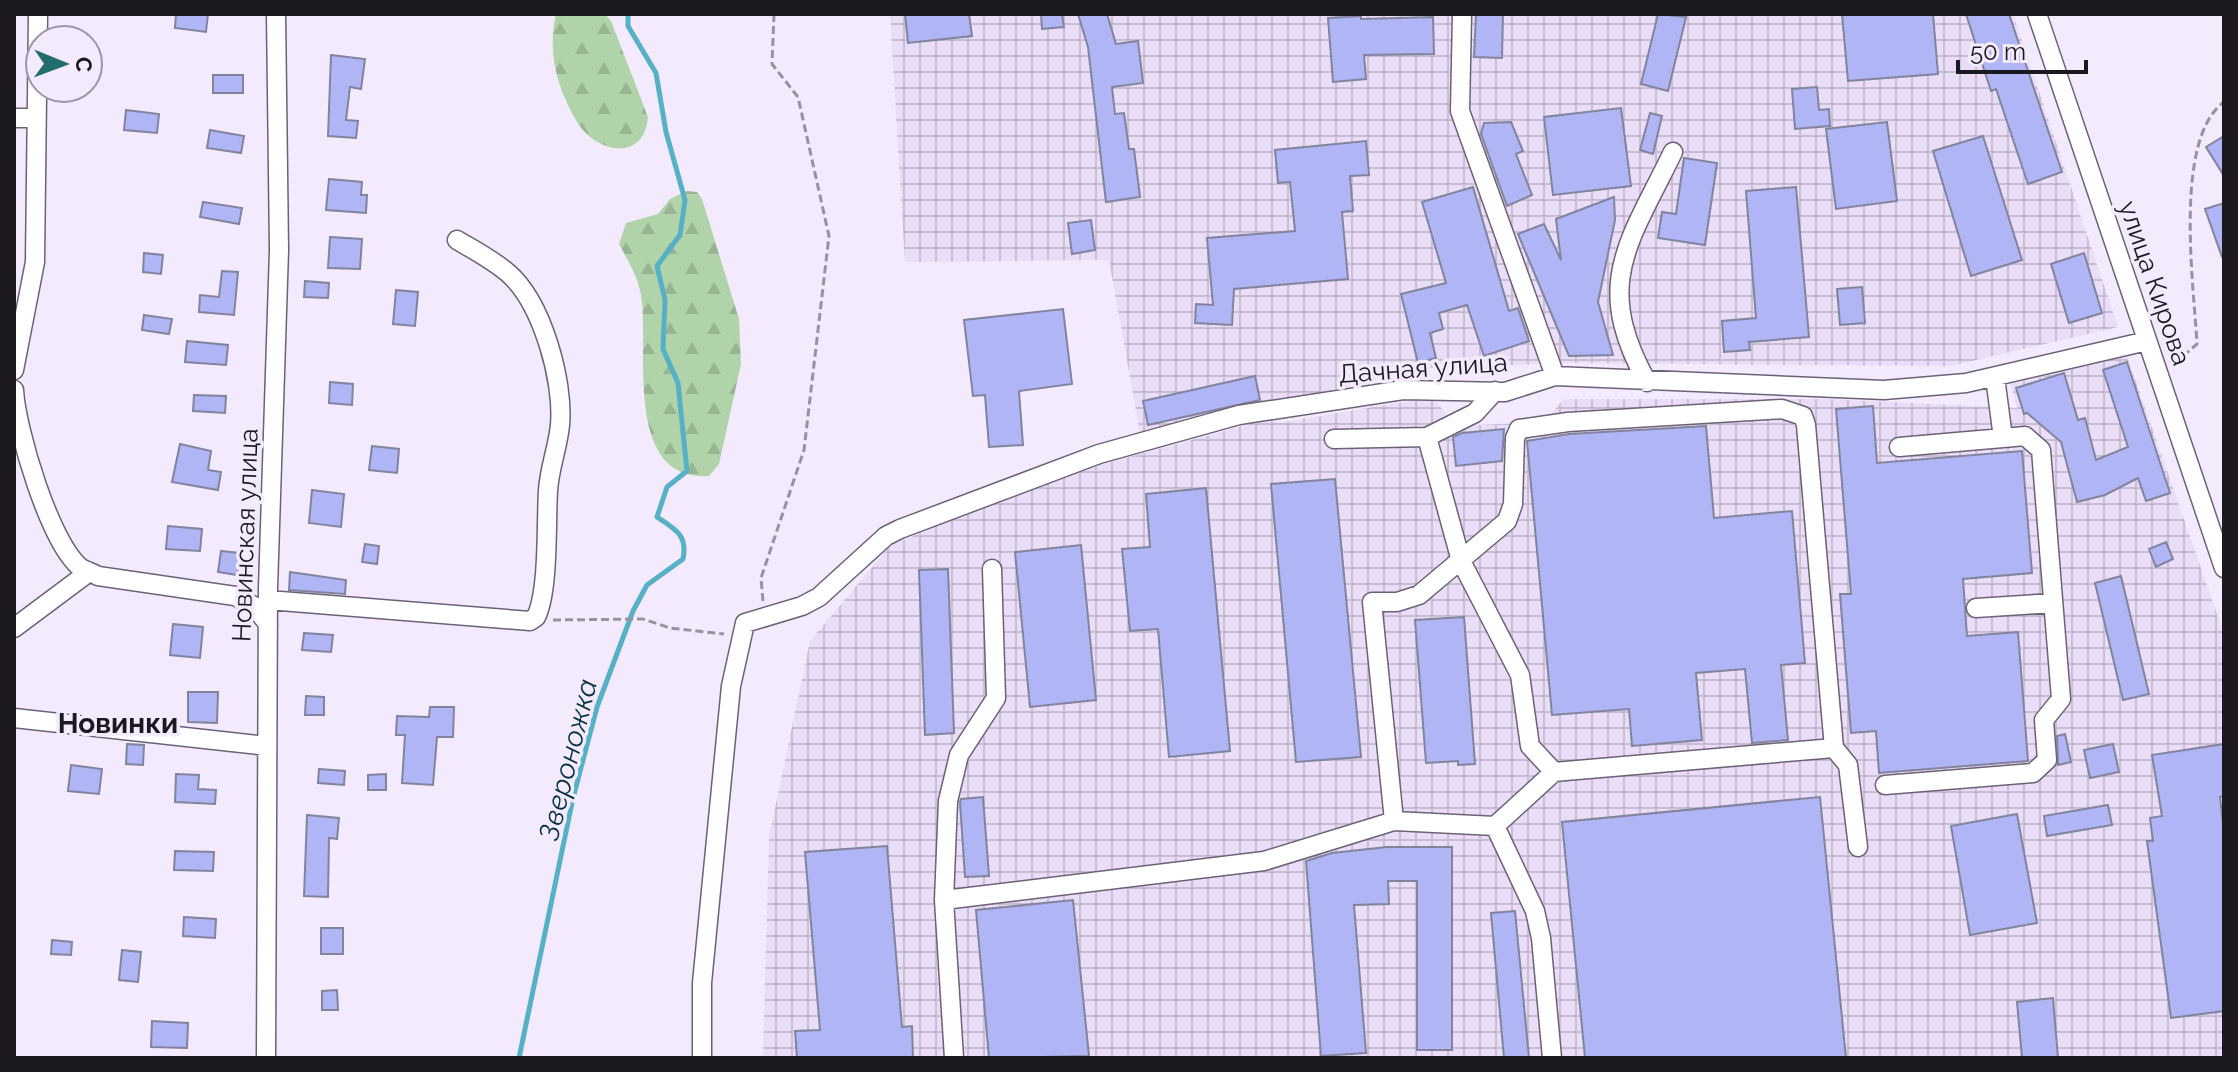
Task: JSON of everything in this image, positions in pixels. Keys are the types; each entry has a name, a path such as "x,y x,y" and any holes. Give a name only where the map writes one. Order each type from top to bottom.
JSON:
{"street":[{"path":"14,370 22,278 36,235 38,14"},
{"name":"Новинская улица","path":"266,1058 268,600 279,250 276,14"},
{"path":"1462,14 1460,111 1555,376"},
{"name":"улица Кирова","path":"2037,14 2159,376 2219,537 2224,568"},
{"path":"14,118 35,118"},
{"path":"1647,382 1624,333 1619,307 1621,258 1673,152"},
{"path":"268,600 530,621 536,617 542,597 548,487 560,425 556,374 544,336 522,288 508,273 457,240"},
{"name":"Дачная улица","path":"745,623 819,597 886,536 1099,454 1239,415 1403,390 1495,391 1555,376 1884,390 1966,383 2147,341"},
{"path":"1995,377 2003,438"},
{"path":"14,390 19,423 54,528 68,554 89,572 235,596 254,606 268,624"},
{"path":"1334,439 1427,437 1475,413 1495,391"},
{"path":"1394,821 1372,602 1397,602 1419,595 1507,521 1513,504 1515,438 1519,429 1568,422 1782,409 1803,416 1806,425 1834,748 1848,765 1858,847"},
{"path":"1885,785 2033,773 2047,760 2044,720 2061,699 2041,450 2025,436 1899,447"},
{"path":"1427,437 1461,561 1520,675 1530,746 1554,772"},
{"path":"954,1058 944,900 948,801 959,755 996,698 992,569"},
{"path":"14,628 89,572"},
{"path":"235,596 258,588 269,572"},
{"path":"1976,608 2053,603"},
{"path":"702,1058 702,983 727,718 745,623"},
{"path":"14,718 267,746"},
{"path":"944,900 1086,885 1273,859 1394,821 1495,826 1554,772 1834,748"},
{"path":"1495,826 1535,911 1541,938 1552,1058"}],"path":[{"path":"765,617 761,578 804,450 829,236 798,97 772,64 774,14"},
{"path":"2159,376 2197,344 2189,215 2192,170 2212,111 2224,102"},
{"path":"530,621 613,617 643,619 670,628 725,634 745,623"}],"shaded area":[{"path":"890,14 2013,14 2118,327 1950,366 1569,363 1429,368 1140,433 1109,260 905,262"},
{"path":"2127,356 2224,634 2224,1058 763,1058 769,837 810,641 890,546 976,509 1104,464 1268,419 1279,423 1432,397 1457,426 1544,422 1564,399 1823,399 2017,408 2011,384"}],"green space":[{"path":"556,14 605,14 611,21 648,117 645,132 638,142 629,147 607,146 585,133 577,122 559,83 553,56"},
{"path":"687,191 697,192 702,199 739,319 741,364 719,464 709,476 681,472 663,457 651,434 645,406 641,295 635,275 619,244 626,223 658,214 670,199"}],"building":[{"path":"176,14 208,14 206,32 175,28"},
{"path":"905,14 969,14 972,36 908,43"},
{"path":"1041,14 1062,14 1064,27 1042,29"},
{"path":"1078,14 1107,14 1116,44 1138,41 1143,83 1112,87 1115,114 1124,113 1129,149 1134,149 1140,197 1106,202 1088,47"},
{"path":"1476,14 1503,14 1502,58 1474,57"},
{"path":"1658,14 1686,17 1668,91 1641,84"},
{"path":"1842,14 1933,14 1938,74 1848,81"},
{"path":"1966,14 2009,14 2062,172 2028,184 1996,89 1991,91"},
{"path":"1361,16 1361,19 1433,17 1434,54 1364,55 1366,79 1333,82 1328,18"},
{"path":"331,55 365,59 361,89 350,87 346,120 358,121 356,138 328,136"},
{"path":"213,75 243,75 243,93 213,93"},
{"path":"1817,87 1819,110 1829,109 1830,126 1795,129 1792,89"},
{"path":"1621,108 1631,186 1553,195 1544,117"},
{"path":"126,110 159,114 157,133 124,130"},
{"path":"1650,113 1662,116 1653,154 1640,150"},
{"path":"1511,122 1523,151 1516,154 1532,195 1507,206 1481,134 1484,123"},
{"path":"1887,122 1897,201 1836,209 1826,129"},
{"path":"210,130 244,136 241,153 207,148"},
{"path":"1983,136 2022,260 1971,276 1933,151"},
{"path":"2224,136 2224,176 2206,147"},
{"path":"1366,141 1369,175 1350,176 1353,211 1342,212 1348,279 1234,289 1232,325 1195,323 1196,304 1213,305 1207,238 1295,231 1290,182 1278,183 1275,150"},
{"path":"1684,158 1717,163 1705,245 1658,238 1662,212 1676,214"},
{"path":"329,179 362,182 361,195 367,195 366,213 326,210"},
{"path":"1473,187 1509,311 1518,308 1529,341 1484,356 1467,305 1439,313 1443,329 1430,333 1436,358 1418,363 1401,294 1446,283 1422,202"},
{"path":"1796,187 1809,337 1749,342 1750,350 1724,352 1722,321 1756,318 1746,191"},
{"path":"1614,197 1615,220 1598,302 1613,355 1569,356 1518,234 1544,224 1561,260 1556,219"},
{"path":"203,202 242,208 239,224 200,217"},
{"path":"2224,203 2224,257 2222,257 2205,209"},
{"path":"1091,220 1095,250 1072,254 1068,223"},
{"path":"330,237 362,239 360,269 328,268"},
{"path":"144,253 163,255 161,274 143,272"},
{"path":"2084,253 2102,313 2069,323 2051,264"},
{"path":"222,271 238,272 234,315 199,312 200,295 219,297"},
{"path":"305,281 329,283 328,298 304,297"},
{"path":"1862,287 1865,323 1840,325 1837,289"},
{"path":"396,290 418,292 415,326 393,324"},
{"path":"1063,309 1072,384 1019,391 1023,445 989,447 985,395 973,396 964,320"},
{"path":"144,315 172,319 169,334 142,330"},
{"path":"187,341 228,345 226,365 185,362"},
{"path":"2127,362 2170,493 2146,501 2138,478 2105,495 2077,502 2061,442 2027,413 2024,414 2016,388 2064,373 2078,420 2085,418 2096,460 2128,447 2103,370"},
{"path":"1255,376 1260,400 1148,425 1143,401"},
{"path":"330,382 353,384 352,405 329,403"},
{"path":"194,395 226,396 225,413 193,411"},
{"path":"1873,406 1877,463 2022,451 2032,573 1963,579 1967,636 2018,632 2028,761 1879,773 1876,731 1851,733 1840,594 1851,594 1836,409"},
{"path":"1706,426 1714,518 1792,511 1805,663 1781,665 1788,740 1752,743 1745,669 1696,673 1702,740 1632,746 1629,709 1552,715 1527,441 1569,434"},
{"path":"1504,429 1502,461 1456,466 1453,437 1462,433"},
{"path":"180,444 211,451 208,470 221,472 218,490 172,482"},
{"path":"372,446 399,449 397,473 369,470"},
{"path":"1335,479 1361,757 1296,762 1271,484"},
{"path":"1206,488 1230,751 1169,757 1158,629 1130,631 1122,549 1150,547 1146,494"},
{"path":"312,490 344,494 341,527 309,523"},
{"path":"168,526 202,529 200,551 166,549"},
{"path":"2166,542 2173,559 2156,567 2149,549"},
{"path":"365,544 379,546 377,564 362,562"},
{"path":"1081,545 1096,700 1030,707 1015,552"},
{"path":"221,551 240,553 237,575 218,572"},
{"path":"948,569 954,733 925,735 919,570"},
{"path":"290,572 346,580 345,594 289,590"},
{"path":"2121,576 2149,694 2123,700 2095,583"},
{"path":"1464,617 1475,764 1458,765 1458,761 1426,763 1415,620"},
{"path":"173,624 203,627 200,658 170,655"},
{"path":"304,633 333,635 331,652 302,650"},
{"path":"188,692 218,692 217,723 188,722"},
{"path":"306,696 324,697 324,715 305,715"},
{"path":"430,707 454,707 453,737 437,737 433,785 402,783 405,735 396,735 397,716 429,717"},
{"path":"2065,734 2071,762 2058,765 2057,736"},
{"path":"127,744 144,745 143,765 126,764"},
{"path":"2113,744 2119,772 2090,778 2084,750"},
{"path":"2224,744 2224,796 2220,797 2224,832 2224,1011 2171,1018 2147,841 2153,841 2150,818 2162,816 2152,755"},
{"path":"71,765 102,769 99,794 68,791"},
{"path":"319,769 345,771 344,785 318,783"},
{"path":"176,774 199,775 198,789 216,790 215,804 175,802"},
{"path":"386,774 386,790 368,790 368,775"},
{"path":"983,797 989,876 965,877 960,802 961,799"},
{"path":"1820,797 1846,1058 1585,1058 1562,822"},
{"path":"2108,805 2112,825 2047,836 2044,816"},
{"path":"2017,814 2037,923 1970,935 1951,826"},
{"path":"307,815 339,818 337,839 329,838 328,897 304,896"},
{"path":"887,846 902,1027 912,1026 913,1058 797,1058 795,1031 820,1030 805,852"},
{"path":"1387,847 1452,847 1452,1050 1417,1050 1417,881 1388,881 1389,904 1354,905 1366,1053 1321,1056 1306,861 1332,853"},
{"path":"175,851 214,852 213,871 174,870"},
{"path":"1073,900 1089,1056 989,1058 976,910"},
{"path":"1515,911 1529,1058 1504,1058 1491,913"},
{"path":"184,917 216,919 215,938 183,936"},
{"path":"321,928 343,928 343,954 321,954"},
{"path":"52,940 72,942 71,955 51,954"},
{"path":"122,950 141,952 138,982 119,980"},
{"path":"337,990 338,1010 322,1010 322,991"},
{"path":"2053,998 2058,1058 2022,1058 2017,1002"},
{"path":"152,1021 188,1023 187,1048 151,1047"}],"waterway":[{"name":"Звероножка","path":"519,1058 573,798 597,707 633,611 647,585 683,559 684,551 679,534 657,517 667,487 687,471 678,383 663,349 665,300 657,266 680,235 685,200 666,132 656,73 628,26 628,14"}],"district":[{"name":"Новинки","path":"118,723"}]}
